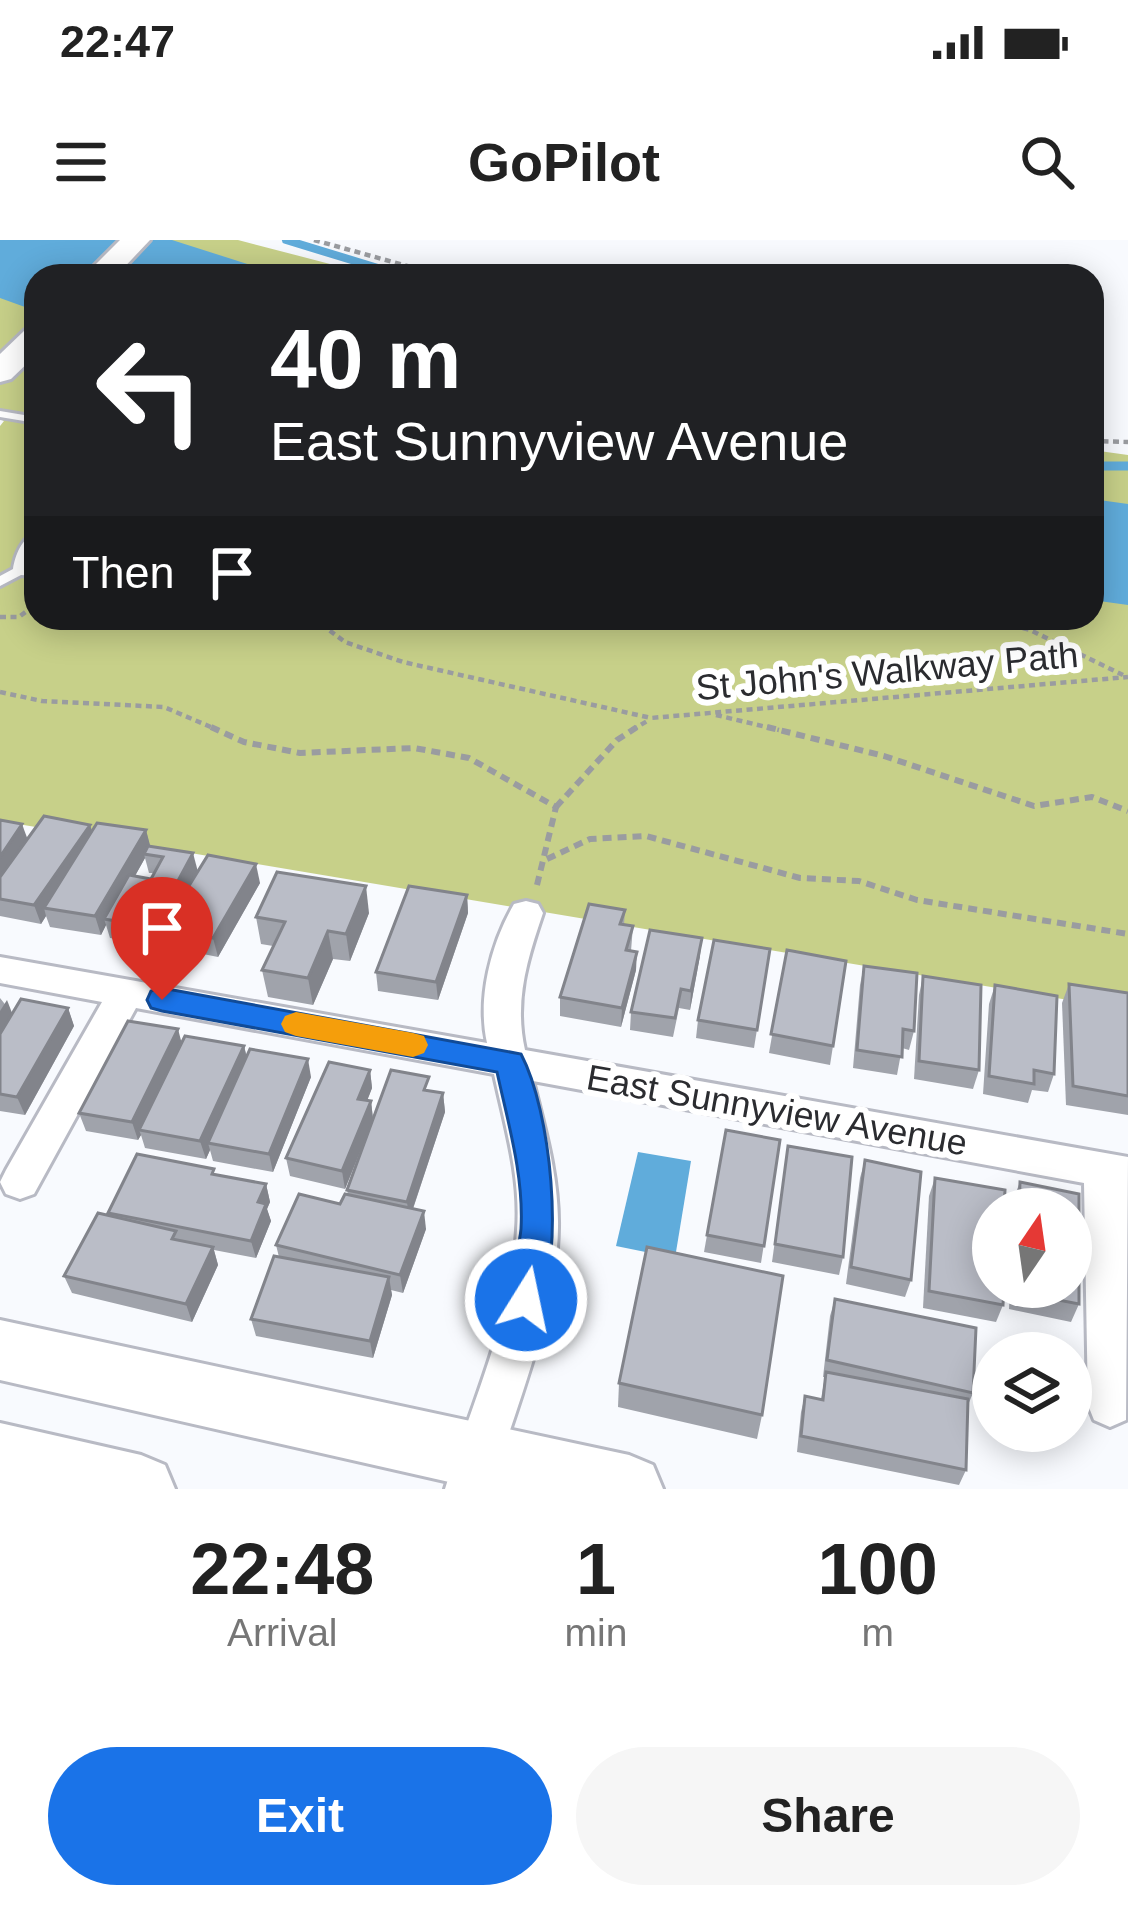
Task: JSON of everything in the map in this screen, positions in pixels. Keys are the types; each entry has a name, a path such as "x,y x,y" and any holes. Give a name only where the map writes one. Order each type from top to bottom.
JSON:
{"main road":[{"path":"111,264 136,240"},
{"path":"0,372 24,348"},
{"path":"0,1350 474,1472 629,1489"},
{"path":"0,1456 141,1489"}],"street":[{"path":"474,1472 526,1300 538,1230 534,1167 499,1016 509,961 526,913"},
{"name":"East Sunnyview Avenue","path":"0,970 1116,1172"},
{"path":"20,1182 126,993"},
{"path":"1110,1405 1116,1172"}],"lane":[{"path":"19,571 24,552"},
{"path":"0,582 24,571"}],"path":[{"path":"314,240 400,264"},
{"name":"St John's Walkway Path","path":"329,630 345,642 403,662 651,718 1128,677"},
{"path":"1030,630 1128,677"},
{"path":"0,692 42,701 164,706 244,742 300,753 414,748 469,758 556,807 547,859 526,913"},
{"path":"709,713 884,756 1034,806 1092,797 1128,811"},
{"name":"St John's Walkway Path","path":"556,807 616,740 651,718"},
{"path":"547,859 590,839 646,836 800,878 860,881 917,899 1128,934"}],"green space":[{"path":"0,240 238,240 330,264 24,264 24,630 1104,630 1104,452 1128,455 1128,1010 0,821 0,426 4,421 0,419"}],"water":[{"path":"0,240 172,240 247,264 24,264 24,307 0,298"},
{"path":"1104,501 1128,504 1128,605 1104,602"},
{"path":"638,1152 691,1161 675,1258 616,1246"}],"building":[{"path":"44,816 90,825 34,905 0,899 0,877"},
{"path":"0,820 22,824 0,857"},
{"path":"97,823 146,830 95,916 44,908"},
{"path":"148,846 193,853 166,903 156,902 143,925 104,919 129,875 151,879 163,857 144,854"},
{"path":"208,855 256,864 213,938 163,928"},
{"path":"277,872 366,886 346,934 328,931 308,978 262,970 285,922 256,917"},
{"path":"409,886 467,895 436,982 376,972"},
{"path":"589,904 625,910 620,924 633,926 626,950 637,952 622,1008 560,997"},
{"path":"650,930 702,938 691,991 681,989 675,1018 631,1012"},
{"path":"714,940 770,949 757,1030 698,1020"},
{"path":"787,950 846,961 833,1046 771,1034"},
{"path":"864,966 917,973 914,1031 903,1029 902,1057 857,1050"},
{"path":"923,976 981,985 979,1070 919,1061"},
{"path":"1069,984 1128,993 1128,1096 1073,1086"},
{"path":"995,985 1057,996 1054,1074 1034,1070 1034,1084 989,1076"},
{"path":"21,999 68,1008 17,1097 0,1094 0,1034"},
{"path":"128,1021 178,1029 132,1122 79,1113"},
{"path":"185,1036 244,1046 200,1141 139,1130"},
{"path":"250,1049 308,1059 269,1154 208,1143"},
{"path":"329,1062 370,1070 358,1099 371,1101 342,1171 286,1158"},
{"path":"391,1070 429,1077 424,1090 443,1093 407,1202 347,1190"},
{"path":"726,1130 780,1140 764,1246 707,1235"},
{"path":"788,1146 852,1157 843,1257 775,1244"},
{"path":"137,1154 266,1184 258,1202 266,1204 251,1241 108,1213"},
{"path":"865,1160 921,1172 911,1280 851,1267"},
{"path":"935,1178 993,1188 972,1188 972,1299 929,1291"},
{"path":"299,1194 340,1204 345,1194 424,1211 400,1275 276,1245"},
{"path":"98,1213 176,1231 172,1239 213,1247 186,1304 64,1276"},
{"path":"647,1247 783,1276 762,1415 619,1383"},
{"path":"274,1256 389,1277 370,1341 251,1319"},
{"path":"835,1299 976,1328 972,1332 972,1393 827,1360"},
{"path":"826,1372 968,1399 966,1470 801,1436 805,1396 823,1400"}],"waterway":[{"path":"286,240 365,264"},
{"path":"1104,466 1128,466"}],"slow traffic":[{"path":"296,1024 413,1045"}],"route":[{"path":"162,1000 510,1062 534,1167 538,1230 526,1300"}]}
